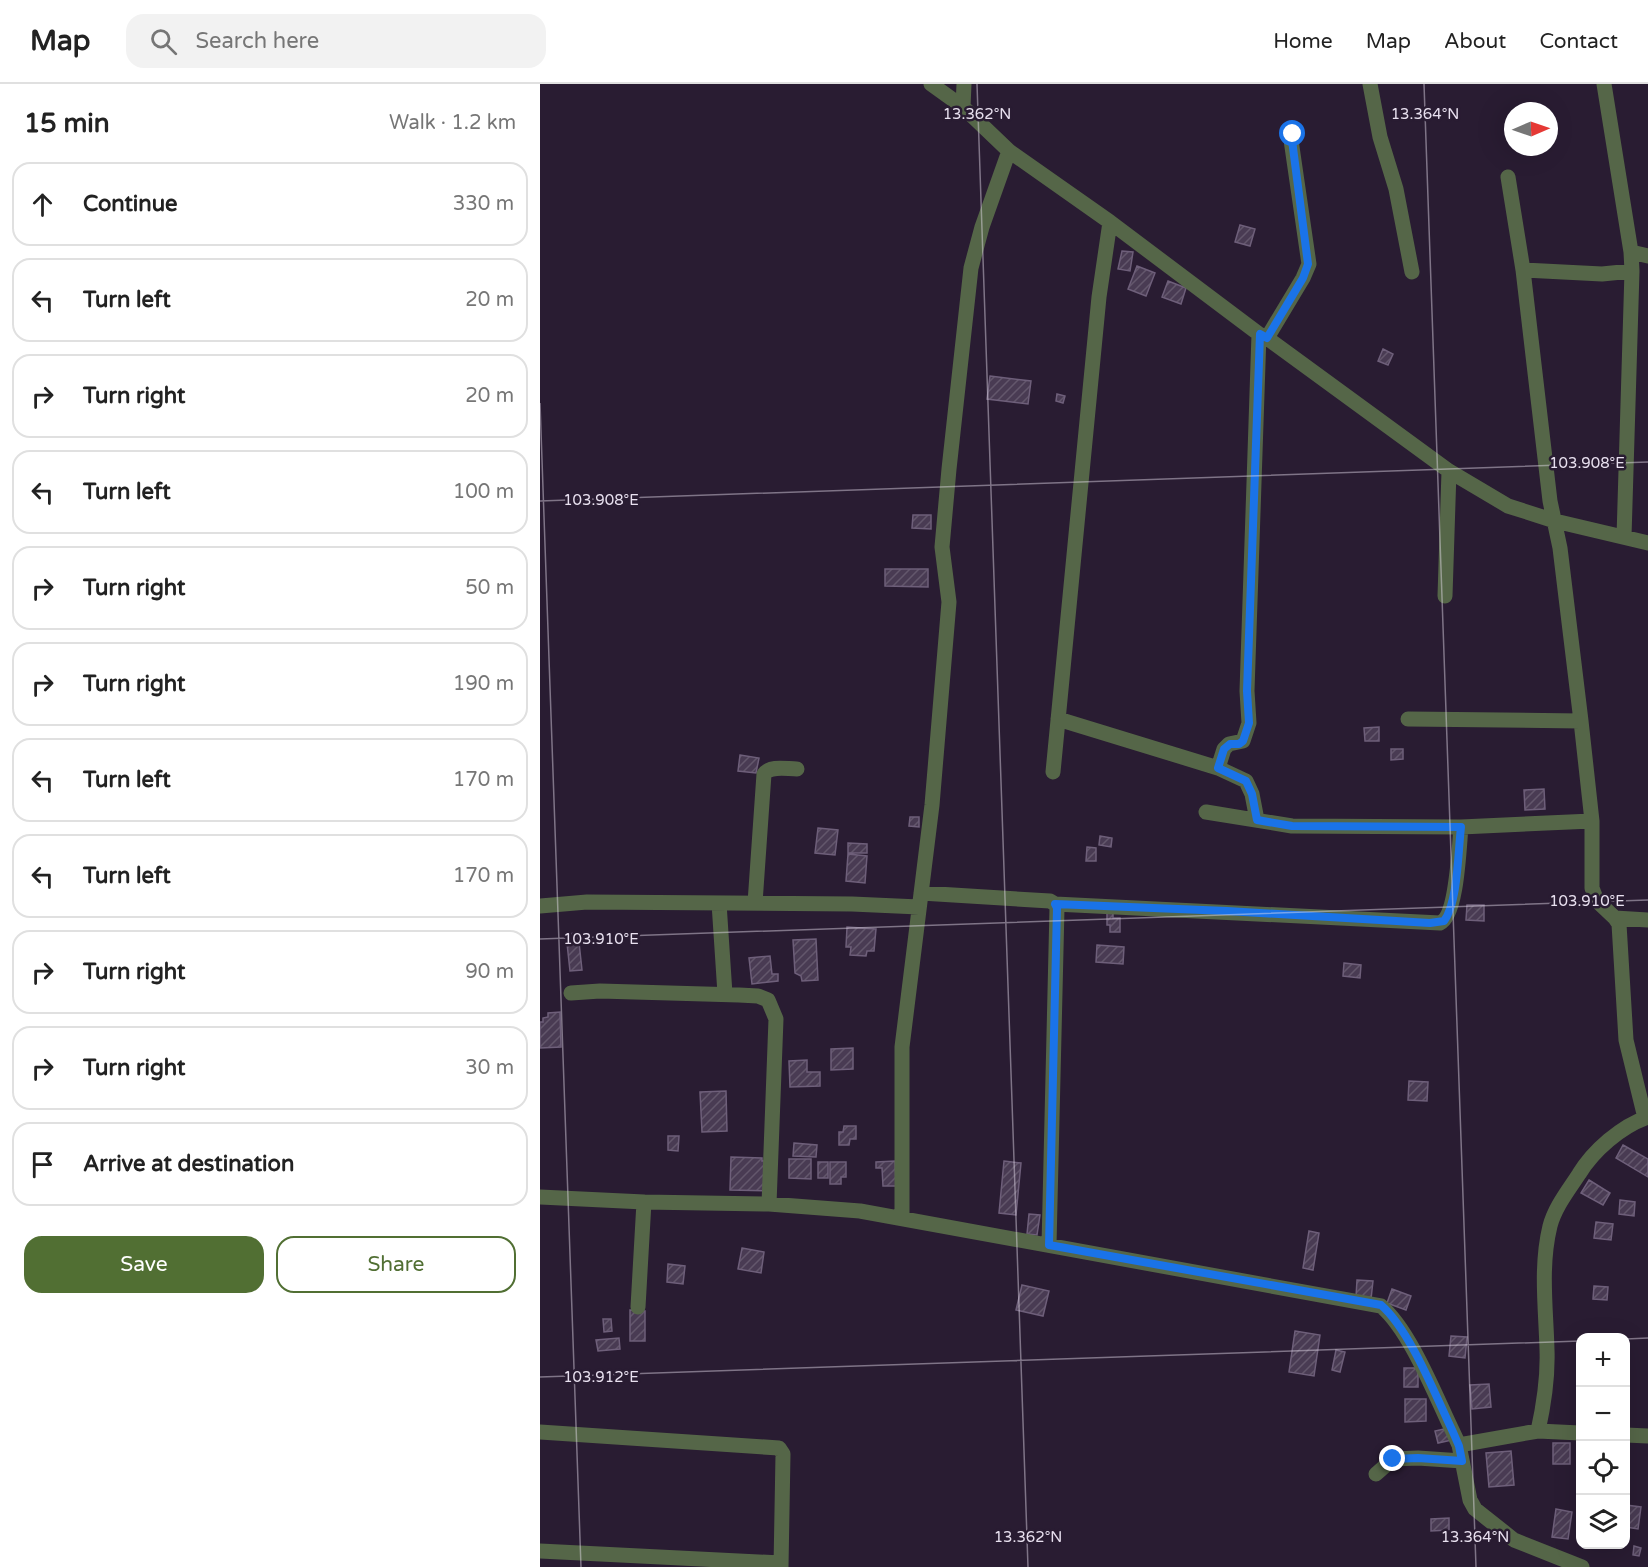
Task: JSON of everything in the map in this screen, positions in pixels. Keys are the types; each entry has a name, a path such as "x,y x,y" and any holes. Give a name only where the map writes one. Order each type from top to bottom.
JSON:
{"street":[{"path":"931,84 963,107 1009,151 1110,222 1449,471 1508,506 1555,521 1648,543"},
{"path":"963,107 964,84"},
{"path":"1370,84 1380,136 1396,189 1412,272"},
{"path":"1604,84 1631,252 1632,271 1624,537"},
{"path":"1218,768 1224,749 1230,744 1239,744 1243,741 1249,723 1247,682 1263,336 1303,278 1308,264 1293,134"},
{"path":"902,1218 902,1047 932,805 950,602 942,547 971,268 982,227 1009,151"},
{"path":"1508,177 1523,270 1550,501 1555,521 1581,721 1592,821 1592,888 1597,901 1619,924 1627,1048 1646,1118 1624,1130 1593,1154 1554,1214 1544,1276 1546,1384 1544,1407 1538,1431"},
{"path":"1053,772 1099,297 1110,222"},
{"path":"1631,252 1648,256"},
{"path":"1523,270 1602,274 1632,271"},
{"path":"1445,596 1449,471"},
{"path":"1059,719 1218,768 1246,781 1252,794 1257,820"},
{"path":"1408,719 1581,721"},
{"path":"755,903 764,774 767,770 772,769 796,769"},
{"path":"1206,812 1292,826 1461,827 1592,821"},
{"path":"540,906 586,902 852,904 920,900 1050,901 1055,904 1440,923 1448,915 1453,901 1461,827"},
{"path":"719,903 725,994"},
{"path":"1049,1245 1057,920 1055,904"},
{"path":"1615,918 1648,920"},
{"path":"571,993 600,991 725,994 758,996 768,1000 776,1019 769,1204"},
{"path":"540,1197 644,1202 769,1204 860,1211 1381,1305 1391,1314 1410,1345 1460,1453 1470,1500 1475,1509 1514,1540 1582,1567"},
{"path":"638,1307 644,1202"},
{"path":"1376,1474 1393,1459 1460,1453 1538,1431 1576,1433"},
{"path":"540,1432 779,1448 783,1454 781,1565 645,1562 540,1551"},
{"path":"1630,1435 1648,1436"}],"building":[{"path":"1240,225 1255,229 1250,246 1235,242"},
{"path":"1122,251 1133,252 1130,271 1118,269"},
{"path":"1137,266 1155,273 1146,296 1128,289"},
{"path":"1168,281 1186,288 1181,304 1162,297"},
{"path":"1383,349 1393,354 1388,365 1378,361"},
{"path":"990,376 1031,381 1028,404 987,399"},
{"path":"1057,394 1065,396 1063,403 1056,401"},
{"path":"913,515 931,515 931,529 912,528"},
{"path":"885,569 928,569 928,587 885,586"},
{"path":"1379,727 1379,741 1365,741 1364,728"},
{"path":"1391,749 1403,749 1403,759 1391,760"},
{"path":"740,755 759,758 756,773 738,771"},
{"path":"1544,789 1545,809 1525,810 1524,790"},
{"path":"910,817 919,817 919,827 909,826"},
{"path":"818,828 838,830 835,855 815,853"},
{"path":"1100,836 1112,838 1111,847 1099,845"},
{"path":"848,843 867,844 867,853 848,853"},
{"path":"1087,847 1096,848 1096,861 1086,861"},
{"path":"848,854 867,856 865,883 846,881"},
{"path":"1467,905 1484,905 1484,921 1466,920"},
{"path":"1107,913 1113,913 1113,918 1120,918 1120,932 1110,932 1110,925 1107,925"},
{"path":"847,927 876,929 874,951 867,951 866,956 850,955 851,947 846,947"},
{"path":"578,933 582,970 570,971 566,934"},
{"path":"816,939 818,980 802,981 801,976 795,973 793,940"},
{"path":"1097,945 1124,947 1123,964 1096,962"},
{"path":"770,956 772,974 778,974 778,981 752,984 749,958"},
{"path":"1344,963 1361,965 1360,978 1343,976"},
{"path":"560,1012 561,1047 540,1048 540,1022 543,1022 543,1018 548,1017 548,1013"},
{"path":"853,1048 853,1069 831,1070 831,1049"},
{"path":"807,1060 807,1072 820,1072 820,1086 790,1087 789,1061"},
{"path":"1409,1081 1428,1082 1427,1101 1408,1100"},
{"path":"726,1091 727,1131 702,1132 700,1092"},
{"path":"844,1126 856,1126 856,1139 850,1139 849,1145 839,1145 839,1132 843,1132"},
{"path":"668,1136 679,1136 678,1151 668,1150"},
{"path":"794,1143 817,1145 816,1157 793,1156"},
{"path":"1623,1145 1648,1159 1648,1177 1616,1158"},
{"path":"731,1157 762,1158 762,1161 769,1161 769,1191 730,1190"},
{"path":"789,1159 811,1159 811,1179 789,1178"},
{"path":"895,1161 896,1186 883,1186 882,1168 876,1168 876,1162"},
{"path":"1004,1161 1021,1163 1016,1215 999,1213"},
{"path":"818,1162 828,1162 828,1178 818,1178"},
{"path":"830,1162 846,1162 846,1177 841,1177 841,1184 830,1184"},
{"path":"1589,1180 1610,1193 1603,1205 1581,1193"},
{"path":"1620,1200 1635,1202 1634,1216 1619,1214"},
{"path":"1029,1214 1040,1215 1037,1235 1027,1234"},
{"path":"1596,1222 1613,1224 1611,1240 1594,1238"},
{"path":"1309,1231 1319,1233 1313,1270 1303,1268"},
{"path":"742,1248 764,1252 761,1273 738,1269"},
{"path":"668,1264 685,1266 683,1284 667,1282"},
{"path":"1357,1280 1373,1281 1371,1299 1356,1297"},
{"path":"1022,1285 1049,1291 1043,1316 1016,1310"},
{"path":"1594,1286 1608,1287 1607,1300 1593,1299"},
{"path":"1392,1289 1411,1296 1406,1310 1387,1303"},
{"path":"630,1310 645,1311 645,1341 630,1341"},
{"path":"603,1319 611,1319 612,1331 604,1332"},
{"path":"1295,1331 1320,1335 1314,1376 1289,1372"},
{"path":"1451,1336 1467,1337 1465,1358 1449,1356"},
{"path":"619,1338 620,1349 598,1351 596,1340"},
{"path":"1336,1350 1345,1352 1340,1372 1332,1370"},
{"path":"1404,1368 1418,1368 1418,1387 1404,1387"},
{"path":"1489,1384 1491,1407 1472,1409 1470,1385"},
{"path":"1405,1399 1426,1399 1426,1421 1405,1422"},
{"path":"1449,1428 1452,1440 1438,1443 1435,1431"},
{"path":"1553,1443 1570,1443 1570,1464 1553,1464"},
{"path":"1511,1451 1514,1485 1489,1487 1486,1453"},
{"path":"1630,1506 1641,1507 1638,1529 1630,1528"},
{"path":"1556,1509 1572,1512 1568,1539 1552,1537"},
{"path":"1449,1518 1449,1530 1431,1531 1431,1519"},
{"path":"1634,1546 1641,1548 1639,1556 1633,1555"}],"route":[{"path":"1293,134 1308,264 1303,278 1267,338 1260,334 1247,691 1249,723 1243,741 1239,744 1230,744 1224,749 1218,768 1246,781 1252,794 1257,820 1292,826 1461,827 1453,901 1448,915 1440,923 1055,904 1057,908 1049,1245 1381,1305 1391,1314 1410,1345 1453,1432 1462,1461 1393,1459"}]}
